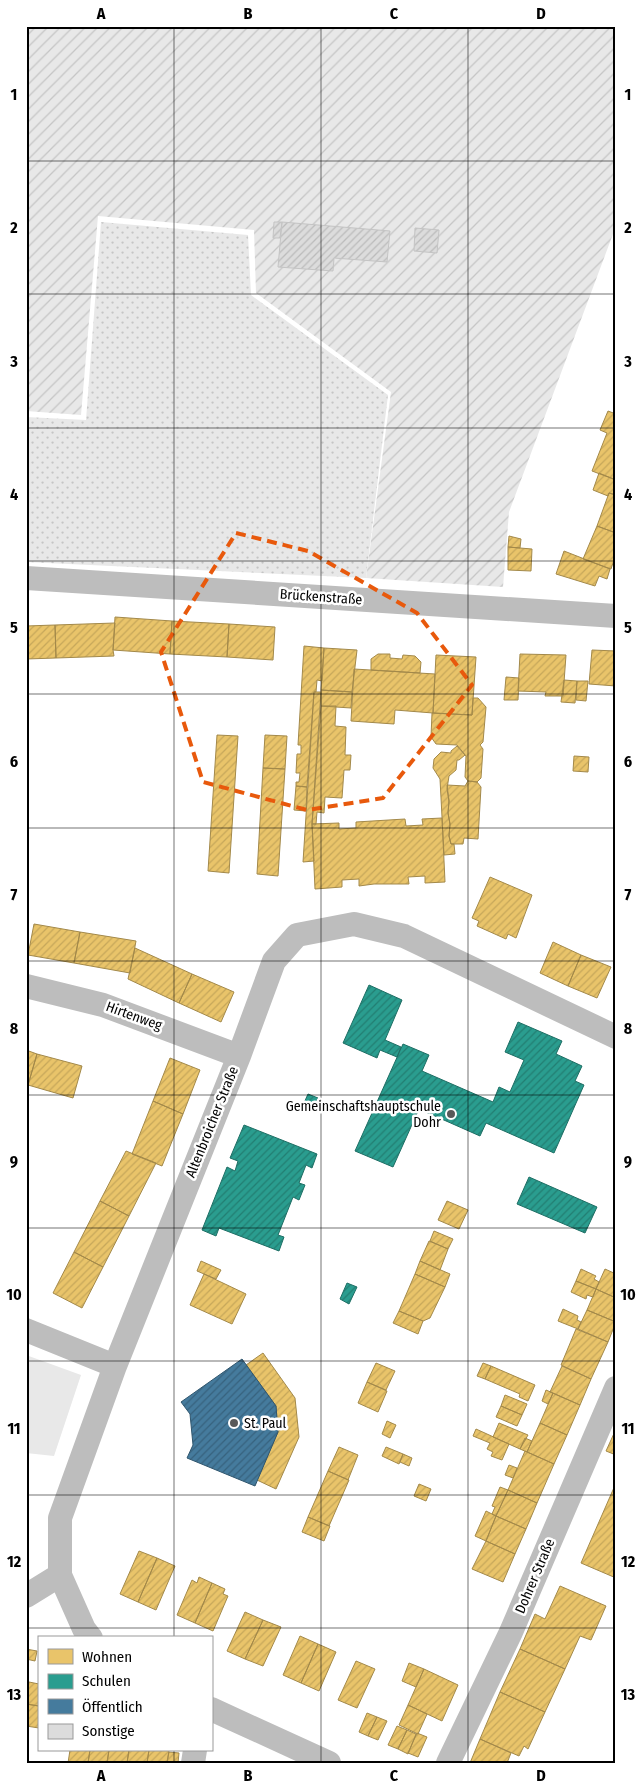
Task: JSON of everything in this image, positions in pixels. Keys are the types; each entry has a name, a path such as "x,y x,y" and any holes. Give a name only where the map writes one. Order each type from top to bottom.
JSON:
{"street":[{"name":"Brückenstraße","path":"26,578 616,616"},
{"name":"Altenbroicher Straße","path":"89,1636 84,1630 60,1575 60,1518 115,1366 239,1056 274,961 297,935 354,924 404,936 616,1037"},
{"name":"Hirtenweg","path":"26,986 103,1005 239,1056"},
{"path":"26,1330 115,1366"},
{"name":"Dohrer Straße","path":"448,1763 511,1632 616,1388"},
{"path":"26,1596 60,1575"},
{"path":"212,1709 329,1763"}],"highlighted area":[{"path":"236,533 308,551 417,613 472,685 383,798 307,810 203,782 161,652"}],"shaded area":[{"path":"26,26 616,26 616,226 509,512 503,587 366,578 391,392 256,293 254,230 98,216 81,415 26,411"},
{"path":"101,222 248,235 251,295 388,395 366,578 26,562 26,417 86,420"},
{"path":"26,1355 81,1375 54,1456 26,1453"}],"building: Wohnen":[{"path":"608,411 616,414 616,480 592,471 607,433 600,430"},
{"path":"599,473 616,480 616,495 609,493 608,496 593,490"},
{"path":"609,493 616,495 616,533 597,526"},
{"path":"597,526 616,533 616,554 611,569 583,559"},
{"path":"509,536 521,539 520,548 508,547"},
{"path":"508,547 532,549 531,571 508,570"},
{"path":"564,551 610,569 607,579 599,576 595,586 556,574"},
{"path":"115,617 172,621 170,654 113,650"},
{"path":"172,621 229,624 227,657 170,654"},
{"path":"115,623 114,656 56,658 55,625"},
{"path":"229,624 275,627 273,660 227,657"},
{"path":"55,625 56,658 26,659 26,626"},
{"path":"304,646 324,648 322,681 317,680 316,692 314,692 307,787 296,786 296,782 299,782 300,773 296,773 297,754 301,754 301,745 298,745"},
{"path":"324,648 357,650 352,692 321,690"},
{"path":"592,650 616,651 616,686 589,684"},
{"path":"378,654 390,654 390,658 402,659 403,655 415,656 421,662 420,673 371,670 371,659"},
{"path":"520,654 566,655 563,696 545,696 546,692 518,691"},
{"path":"436,655 476,657 472,715 433,713"},
{"path":"354,669 435,674 433,713 395,710 394,724 351,721"},
{"path":"506,677 519,678 518,700 504,700"},
{"path":"564,680 577,681 575,703 561,702"},
{"path":"577,681 588,681 586,701 576,700"},
{"path":"321,690 352,692 351,708 321,706"},
{"path":"314,692 321,692 312,824 314,861 303,862"},
{"path":"473,698 478,698 486,707 483,742 480,745 483,749 481,778 477,782 468,781 465,777 466,756 457,745 436,744 431,737 432,713 472,715"},
{"path":"321,706 336,706 335,726 346,727 345,755 351,755 350,770 344,770 342,798 325,797 324,813 317,812 316,824 312,824"},
{"path":"217,735 238,736 229,873 208,871"},
{"path":"265,735 287,736 285,769 263,768"},
{"path":"457,746 465,755 457,760 456,770 449,776 447,789 450,824 449,836 451,844 454,844 455,854 444,855 440,779 433,768 434,759 441,752 451,753"},
{"path":"574,756 589,757 588,772 573,771"},
{"path":"263,768 285,769 278,876 257,874"},
{"path":"468,781 477,782 481,787 478,839 464,838 463,844 451,844 447,785 465,786"},
{"path":"296,786 307,787 306,811 294,810"},
{"path":"442,818 445,882 425,883 425,876 408,877 409,884 359,886 359,879 342,880 342,887 315,889 312,824 339,823 339,829 356,828 356,822 405,819 406,826 423,825 422,819"},
{"path":"490,877 532,895 516,938 508,934 506,939 477,926 479,921 472,918"},
{"path":"34,924 80,932 74,963 28,955"},
{"path":"80,932 136,941 130,973 74,963"},
{"path":"553,942 581,955 568,986 540,973"},
{"path":"135,948 192,974 179,1003 128,979"},
{"path":"581,955 611,967 597,998 568,986"},
{"path":"192,974 234,992 221,1022 179,1003"},
{"path":"26,1050 37,1054 28,1085 26,1085"},
{"path":"37,1054 82,1066 73,1098 28,1085"},
{"path":"170,1058 200,1070 183,1114 153,1101"},
{"path":"153,1101 183,1114 162,1166 132,1154"},
{"path":"126,1151 156,1163 129,1216 100,1201"},
{"path":"100,1201 129,1216 103,1267 74,1252"},
{"path":"447,1201 468,1210 459,1229 438,1220"},
{"path":"434,1231 453,1239 448,1249 430,1241"},
{"path":"429,1241 448,1249 440,1270 420,1261"},
{"path":"74,1252 103,1267 82,1308 53,1293"},
{"path":"201,1261 221,1270 216,1279 197,1271"},
{"path":"420,1261 450,1274 445,1287 415,1274"},
{"path":"581,1269 596,1276 594,1279 599,1282 596,1289 576,1281"},
{"path":"605,1269 616,1274 616,1298 596,1289"},
{"path":"204,1274 246,1294 232,1324 190,1305"},
{"path":"415,1274 445,1287 430,1318 423,1321 399,1311"},
{"path":"576,1281 596,1289 593,1297 587,1295 586,1299 571,1292"},
{"path":"596,1289 616,1298 616,1322 587,1310"},
{"path":"563,1309 578,1316 577,1320 581,1322 578,1329 558,1321"},
{"path":"587,1310 616,1322 608,1342 578,1329"},
{"path":"399,1311 423,1321 418,1334 393,1323"},
{"path":"576,1329 608,1342 591,1379 561,1365"},
{"path":"263,1353 295,1398 299,1437 276,1489 257,1480 278,1432 276,1406 246,1365"},
{"path":"376,1363 395,1371 386,1390 367,1382"},
{"path":"483,1363 491,1366 485,1379 477,1376"},
{"path":"491,1366 535,1385 528,1401 519,1397 520,1394 485,1379"},
{"path":"562,1366 591,1379 580,1405 550,1392"},
{"path":"367,1382 387,1391 378,1412 358,1403"},
{"path":"546,1390 553,1393 548,1404 542,1401"},
{"path":"553,1393 580,1405 567,1435 540,1423"},
{"path":"505,1395 527,1404 522,1415 501,1406"},
{"path":"501,1406 522,1415 517,1426 496,1417"},
{"path":"387,1421 396,1425 390,1438 382,1434"},
{"path":"499,1423 528,1435 520,1449 493,1437"},
{"path":"540,1423 567,1435 554,1464 527,1452"},
{"path":"476,1429 509,1444 502,1460 491,1456 493,1452 487,1449 490,1443 473,1436"},
{"path":"616,1429 616,1455 606,1451"},
{"path":"525,1438 532,1441 527,1452 520,1449"},
{"path":"339,1447 358,1455 348,1480 328,1471"},
{"path":"386,1447 403,1454 399,1464 382,1456"},
{"path":"525,1451 554,1464 537,1503 508,1490"},
{"path":"403,1454 412,1458 409,1466 400,1462"},
{"path":"509,1465 517,1468 513,1478 505,1475"},
{"path":"328,1471 349,1480 329,1526 308,1517"},
{"path":"616,1483 616,1578 581,1563"},
{"path":"419,1484 431,1489 426,1501 414,1496"},
{"path":"500,1487 508,1490 496,1516 492,1514 495,1507 492,1506"},
{"path":"508,1490 537,1503 526,1529 496,1516"},
{"path":"486,1511 496,1516 486,1541 475,1536"},
{"path":"496,1516 526,1529 515,1554 486,1541"},
{"path":"308,1517 330,1526 324,1541 302,1532"},
{"path":"486,1541 515,1554 503,1582 472,1569"},
{"path":"139,1551 157,1558 138,1602 120,1594"},
{"path":"157,1558 175,1566 156,1610 138,1602"},
{"path":"199,1577 212,1583 195,1623 177,1615 192,1580 197,1583"},
{"path":"212,1583 225,1589 223,1594 228,1596 213,1631 195,1623"},
{"path":"560,1586 606,1606 591,1640 580,1636 565,1669 520,1649 535,1614 545,1619"},
{"path":"245,1612 263,1620 245,1659 227,1651"},
{"path":"263,1620 281,1627 263,1666 245,1659"},
{"path":"300,1636 318,1644 301,1683 283,1675"},
{"path":"318,1644 336,1652 319,1691 301,1683"},
{"path":"26,1649 37,1651 35,1661 26,1659"},
{"path":"520,1649 565,1669 545,1712 500,1692"},
{"path":"356,1661 375,1669 357,1708 338,1700"},
{"path":"409,1663 424,1669 416,1687 402,1681"},
{"path":"424,1669 458,1685 442,1721 408,1705"},
{"path":"29,1682 38,1684 38,1706 26,1704"},
{"path":"500,1692 545,1712 528,1749 524,1746 519,1756 480,1739"},
{"path":"26,1704 38,1706 38,1728 26,1726"},
{"path":"408,1705 427,1714 418,1734 399,1725"},
{"path":"367,1713 377,1717 368,1736 359,1732"},
{"path":"377,1717 387,1721 378,1740 368,1736"},
{"path":"397,1726 407,1730 398,1749 388,1745"},
{"path":"407,1730 416,1734 408,1754 398,1749"},
{"path":"417,1733 427,1737 418,1757 408,1753"},
{"path":"480,1739 511,1753 507,1763 470,1763"},
{"path":"70,1752 90,1752 88,1763 68,1763"},
{"path":"90,1752 109,1752 107,1763 88,1763"},
{"path":"109,1752 129,1752 127,1763 107,1763"},
{"path":"129,1752 149,1752 147,1763 127,1763"},
{"path":"149,1752 169,1752 167,1763 147,1763"},
{"path":"169,1752 179,1753 178,1763 167,1763"}],"building: Schulen":[{"path":"369,985 402,1000 385,1040 401,1047 397,1057 380,1050 377,1058 343,1043"},
{"path":"518,1022 562,1041 556,1054 582,1066 575,1081 584,1085 554,1153 486,1123 480,1136 419,1109 393,1167 355,1151 403,1044 429,1055 422,1071 493,1102 499,1087 510,1092 524,1060 505,1052"},
{"path":"308,1094 318,1098 314,1107 304,1103"},
{"path":"244,1125 317,1154 312,1168 306,1165 299,1183 305,1185 299,1200 293,1197 278,1235 284,1237 279,1251 219,1228 216,1236 202,1230 227,1167 235,1171 238,1161 230,1158"},
{"path":"529,1177 597,1207 585,1233 517,1204"},
{"path":"347,1283 357,1287 349,1304 340,1299"}],"building: Öffentlich":[{"name":"St. Paul","path":"242,1359 276,1406 278,1432 255,1486 187,1458 193,1445 190,1414 181,1402"}],"building: Sonstige":[{"path":"274,222 282,222 280,238 273,238"},
{"path":"282,222 390,231 387,262 334,258 333,271 278,267"},
{"path":"415,228 439,230 437,253 414,251"}],"place":[{"name":"Gemeinschaftshauptschule Dohr","path":"451,1114"},
{"name":"St. Paul","path":"234,1423"}]}
